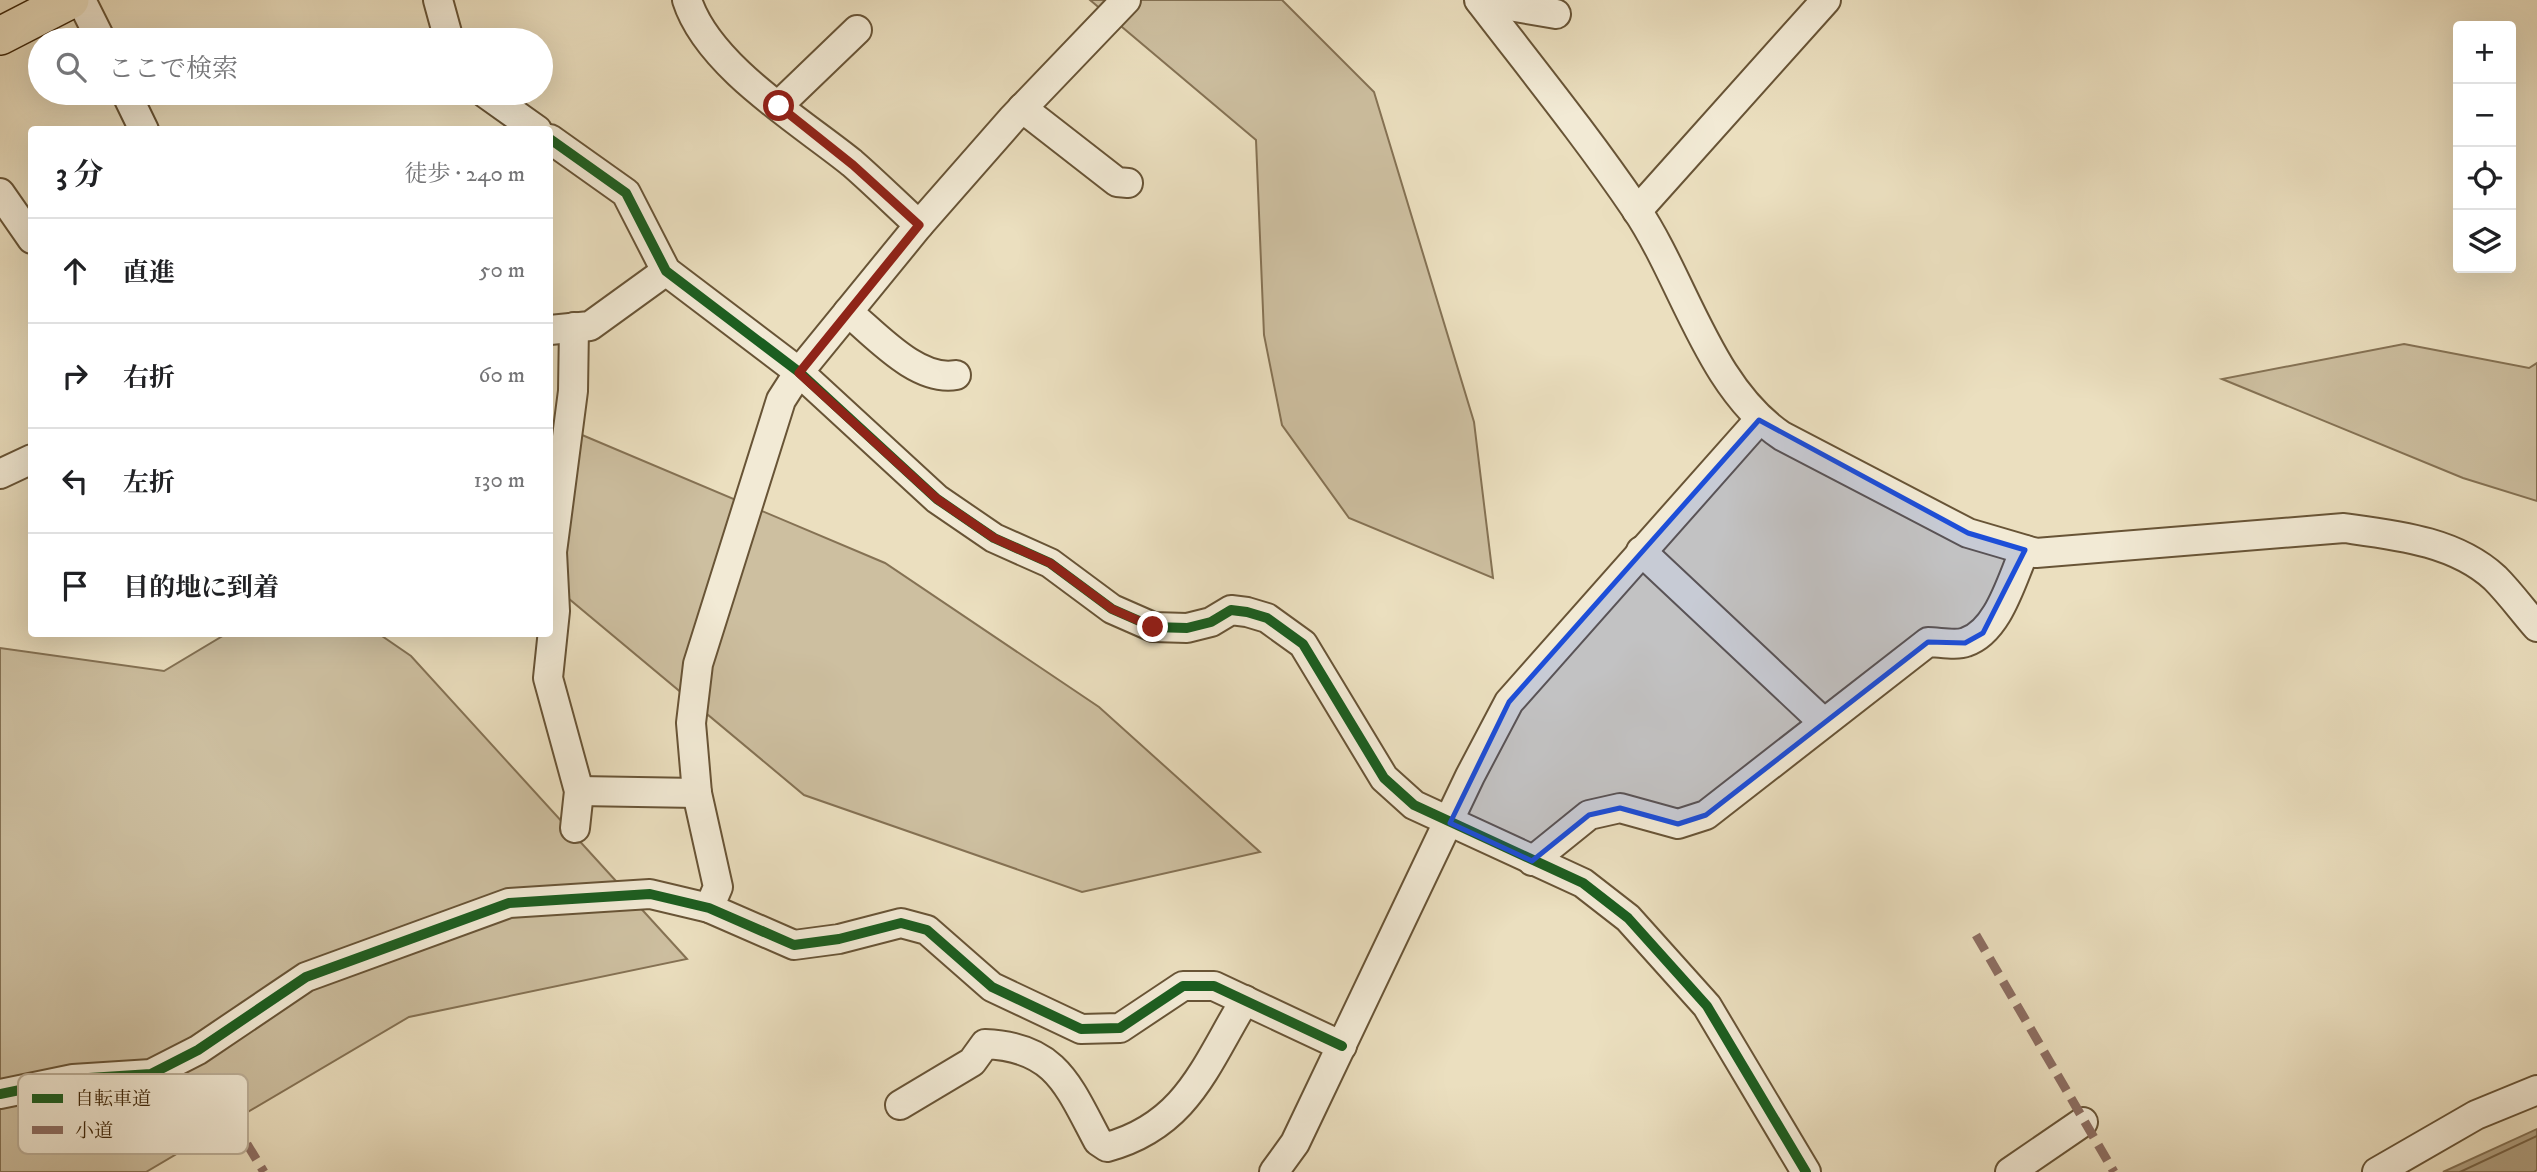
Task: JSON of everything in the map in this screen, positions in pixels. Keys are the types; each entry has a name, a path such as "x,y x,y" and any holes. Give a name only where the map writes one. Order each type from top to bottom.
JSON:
{"main road":[{"path":"0,36 70,0"}],"street":[{"path":"81,0 95,28"},
{"path":"438,0 446,28"},
{"path":"687,0 713,43 742,79 853,165 919,225"},
{"path":"709,908 718,887 697,793 691,723 698,664 781,400 799,373 919,225 1017,114 1126,0"},
{"path":"1637,211 1826,0"},
{"path":"1479,1 1637,211 1730,383 1759,420 1782,436 1968,533 2036,553 2344,528 2392,534 2444,547 2493,577 2537,627"},
{"path":"1479,1 1556,14"},
{"path":"779,106 857,30"},
{"path":"132,105 142,126"},
{"path":"502,105 531,126"},
{"path":"1017,114 1055,152 1062,165"},
{"path":"1017,114 1117,182 1128,183"},
{"path":"553,141 626,193 666,271 799,373 937,499 994,538 1050,563 1112,609 1153,627 1187,628 1211,622 1231,610 1267,618 1303,645 1384,778 1414,804 1583,883 1612,903 1707,1006 1806,1172"},
{"path":"0,193 28,233"},
{"path":"553,544 573,391 562,329 590,326 666,271"},
{"path":"848,312 903,357 946,377 956,375"},
{"path":"1274,1172 1295,1143 1450,823 1470,776 1509,702 1759,420"},
{"path":"0,474 28,460"},
{"path":"1532,860 1589,815 1620,808 1678,824 1706,815 1822,721 1928,642 1965,643 1983,632 2000,606 2025,550"},
{"path":"1641,551 1822,721"},
{"path":"553,572 553,630"},
{"path":"552,637 548,678 579,791 575,828"},
{"path":"579,791 697,793"},
{"path":"151,1074 198,1050 306,977 509,903 650,894 709,908 794,945 839,939 901,923 927,930 992,988 1081,1029 1120,1028 1183,986 1214,986 1342,1046"},
{"path":"900,1105 972,1062 985,1044 1014,1045 1045,1062 1065,1078 1098,1141 1107,1147 1156,1128 1183,1103 1245,1000"},
{"path":"0,1094 18,1090"},
{"path":"2377,1172 2476,1115 2537,1090"},
{"path":"2010,1172 2083,1122"}],"highlighted area":[{"path":"1759,420 1968,533 2025,550 1983,633 1965,643 1928,642 1706,815 1678,824 1620,808 1589,815 1532,861 1450,823 1509,702"}],"shaded area":[{"path":"1090,0 1282,0 1374,92 1474,422 1493,578 1349,518 1282,425 1264,335 1256,140"},
{"path":"2404,344 2529,368 2537,363 2537,501 2463,478 2222,379"},
{"path":"575,432 885,563 1099,707 1260,852 1082,892 804,795 553,586 553,437"},
{"path":"221,637 383,637 411,656 687,959 409,1017 248,1112 248,1074 18,1074 18,1154 177,1154 146,1172 0,1172 0,648 164,671"}],"water":[{"path":"2537,1129 2537,1170 2534,1172 2443,1172"}],"marked path":[{"path":"1976,935 2114,1172"},
{"path":"248,1146 264,1172"}],"cycle path":[{"path":"553,141 626,193 666,271 799,372 937,499 994,538 1050,563 1112,609 1153,627 1187,628 1211,622 1231,610 1267,618 1303,644 1384,778 1414,805 1583,883 1628,918 1707,1006 1806,1172"},
{"path":"151,1074 198,1050 306,977 509,903 650,894 709,908 794,945 839,939 901,923 927,930 992,987 1081,1029 1120,1028 1183,986 1214,986 1342,1046"},
{"path":"0,1094 18,1090"}],"route":[{"path":"779,106 853,165 919,225 799,373 937,499 994,538 1050,563 1112,609 1153,627"}]}
